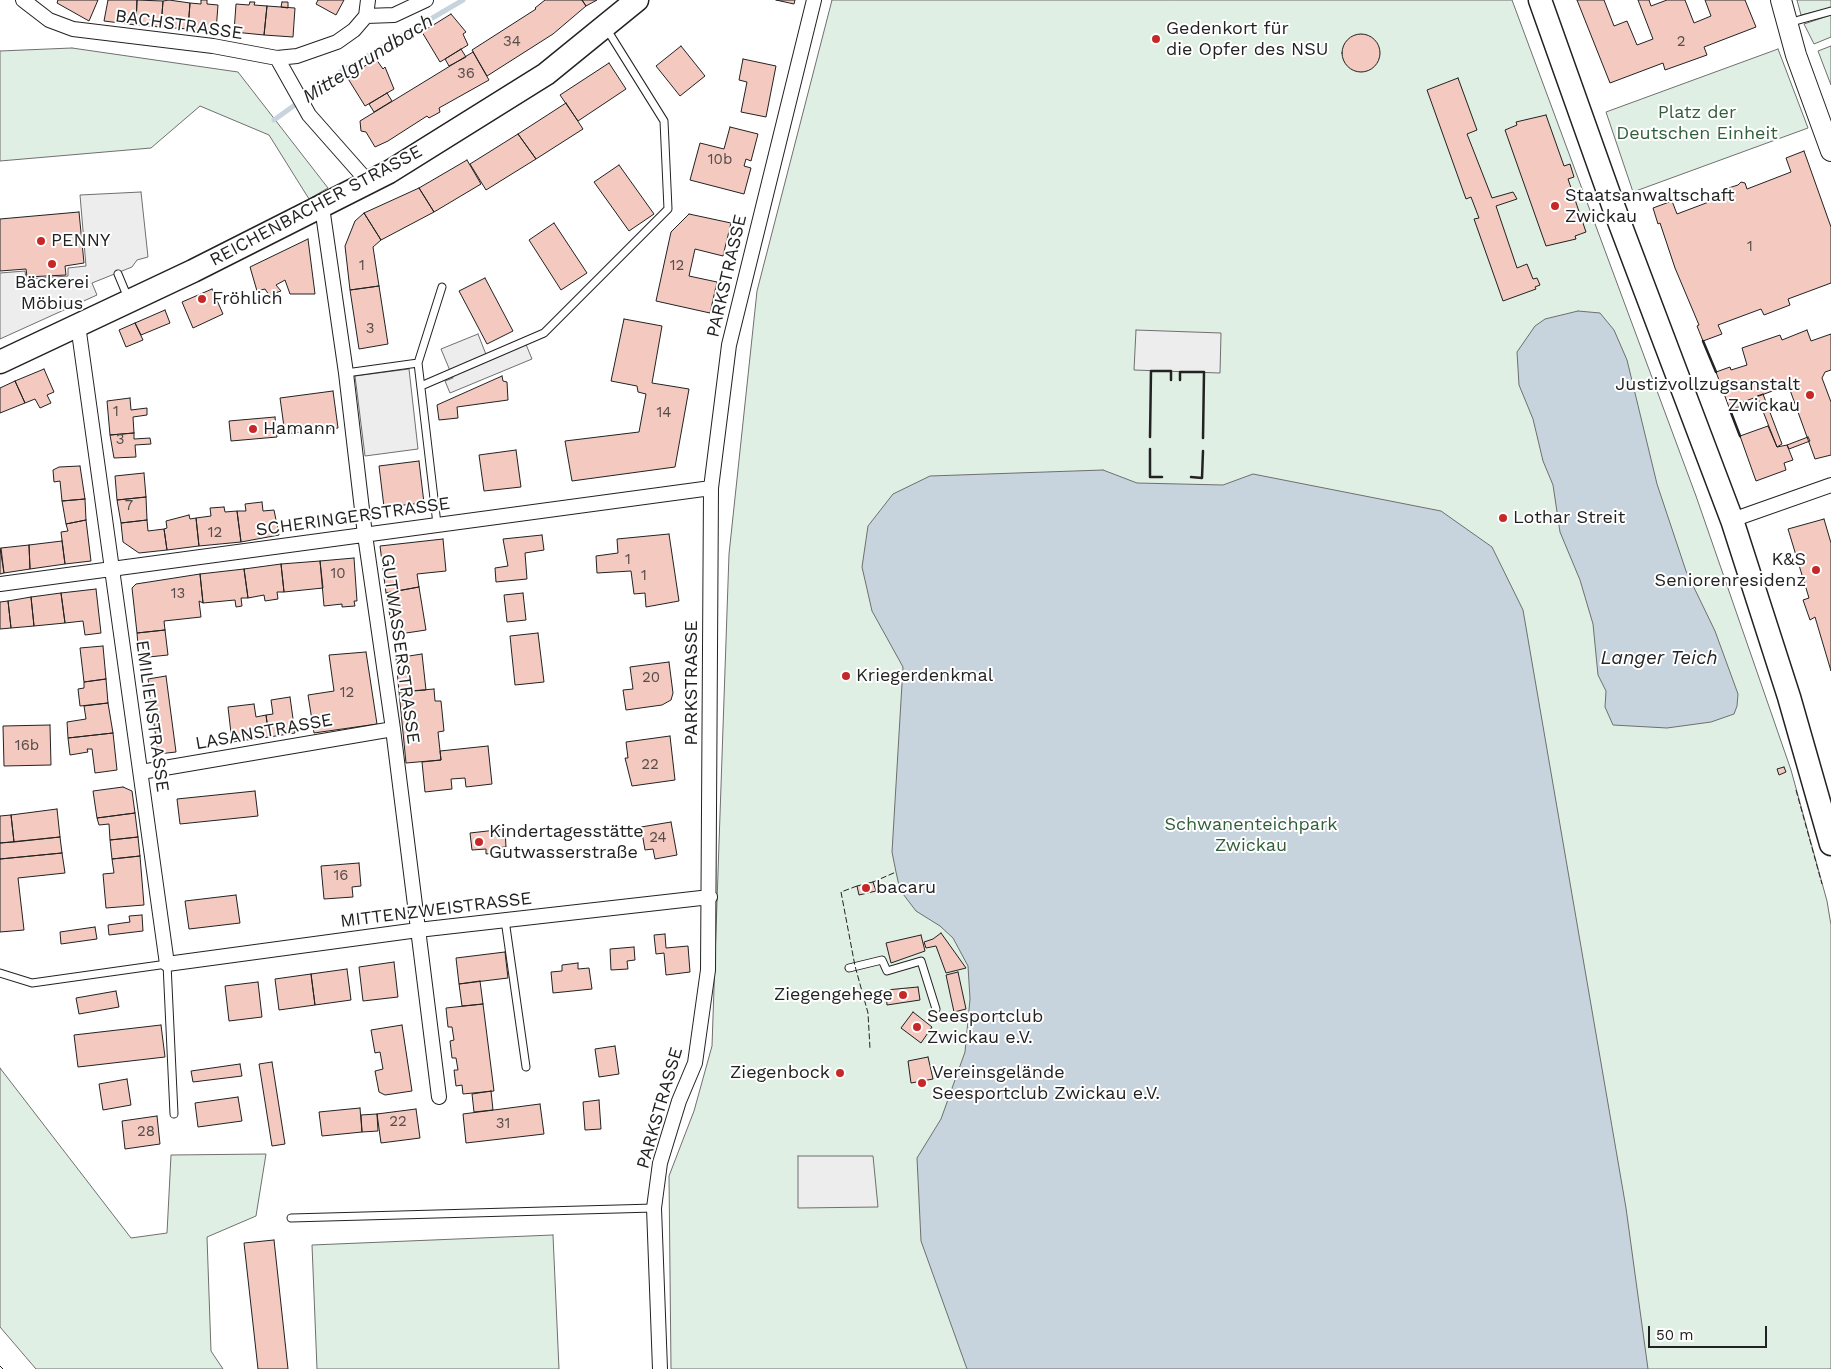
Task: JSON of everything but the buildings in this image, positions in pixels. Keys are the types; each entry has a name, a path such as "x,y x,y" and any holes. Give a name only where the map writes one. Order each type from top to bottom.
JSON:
{"main road":[{"name":"REICHENBACHER STRASSE","path":"0,362 369,183 546,74 605,28 637,0"},
{"path":"1540,0 1614,208 1732,520 1828,822 1831,844"},
{"path":"1781,0 1787,24 1831,151"}],"street":[{"path":"368,0 366,16 394,15 426,0"},
{"name":"PARKSTRASSE","path":"660,1369 654,1208 660,1163 679,1101 695,1063 708,970 710,897 711,488 729,345 814,0"},
{"name":"BACHSTRASSE","path":"23,1 49,20 73,29 213,46 277,58 297,56 337,42 354,30 366,16"},
{"path":"277,58 309,114 350,164 369,183"},
{"name":"GUTWASSERSTRASSE","path":"322,207 346,372 365,535 393,730 439,1096"},
{"name":"EMILIENSTRASSE","path":"78,325 167,964"},
{"path":"1732,520 1831,485"},
{"name":"SCHERINGERSTRASSE","path":"0,584 711,488"},
{"name":"LASANSTRASSE","path":"141,772 393,730"},
{"name":"MITTENZWEISTRASSE","path":"167,964 418,930 710,897"}],"lane":[{"path":"1787,24 1831,11"},
{"path":"421,386 544,333 668,209 664,121 605,28"},
{"path":"118,274 130,300"},
{"path":"437,524 418,363 442,287"},
{"path":"346,372 418,363"},
{"path":"505,920 526,1067"},
{"path":"849,968 882,960 887,971 921,961 936,1009"},
{"path":"0,972 32,983 167,964"},
{"name":"EMILIENSTRASSE","path":"167,964 174,1114"},
{"path":"291,1218 654,1208"}],"green space":[{"name":"Schwanenteichpark Zwickau","path":"832,0 1512,0 1696,496 1791,770 1827,901 1831,925 1831,1369 671,1369 669,1176 694,1111 712,1046 729,554 757,291"},
{"path":"1797,0 1831,0 1831,8 1801,15"},
{"path":"1831,15 1831,37 1814,44 1804,24"},
{"path":"1831,46 1831,85 1818,51"},
{"path":"72,48 238,72 328,188 309,199 269,135 200,106 151,148 0,161 0,51"},
{"name":"Platz der Deutschen Einheit","path":"1778,49 1808,128 1633,192 1606,112"},
{"path":"0,1068 131,1238 167,1233 171,1155 266,1154 256,1216 207,1237 211,1351 223,1369 36,1369 0,1327"},
{"path":"553,1235 559,1369 317,1369 312,1245"}],"shaded area":[{"path":"141,192 148,257 137,260 132,267 92,283 97,295 0,339 0,273 25,271 26,279 68,276 68,268 86,266 80,195"},
{"path":"1136,330 1221,333 1220,373 1134,370"},
{"path":"478,334 487,357 525,342 532,359 450,393 445,381 453,378 441,349"},
{"path":"409,369 418,449 365,456 355,376"},
{"path":"798,1156 873,1156 878,1207 798,1208"}],"water":[{"name":"Langer Teich","path":"1578,311 1600,313 1614,330 1627,360 1657,484 1686,571 1715,631 1738,694 1734,714 1711,722 1667,728 1613,725 1605,707 1606,691 1598,675 1593,624 1580,580 1560,532 1553,485 1543,461 1533,419 1519,385 1517,352 1535,326 1545,319"},
{"path":"1103,470 1137,483 1223,485 1253,474 1441,511 1492,547 1523,610 1626,1208 1648,1369 967,1369 921,1241 917,1158 941,1119 965,1052 970,999 968,966 953,938 940,926 916,911 900,890 892,852 903,667 872,611 862,567 868,526 893,494 930,476"}],"waterway":[{"name":"Mittelgrundbach","path":"274,120 342,71 463,0"}],"tram line":[{"path":"0,1366 3,1369"}],"fence":[{"path":"1796,790 1822,884"},
{"path":"873,882 896,872"},
{"path":"857,886 841,892 855,966 868,1013 870,1049"}],"wall":[{"path":"1703,341 1716,372"},
{"path":"1150,437 1151,371 1171,371 1171,380"},
{"path":"1180,380 1180,372 1204,372 1203,438"},
{"path":"1730,410 1740,436"},
{"path":"1150,449 1150,477 1162,477"},
{"path":"1191,477 1202,478 1203,451"}],"place":[{"name":"Gedenkort für die Opfer des NSU","path":"1156,39"},
{"name":"Staatsanwaltschaft Zwickau","path":"1555,206"},
{"name":"PENNY","path":"41,241"},
{"name":"Bäckerei Möbius","path":"52,264"},
{"name":"Fröhlich","path":"202,299"},
{"name":"Justizvollzugsanstalt Zwickau","path":"1810,395"},
{"name":"Hamann","path":"253,429"},
{"name":"Lothar Streit","path":"1503,518"},
{"name":"K&S Seniorenresidenz","path":"1816,570"},
{"name":"Kriegerdenkmal","path":"846,676"},
{"name":"Kindertagesstätte Gutwasserstraße","path":"479,842"},
{"name":"bacaru","path":"866,888"},
{"name":"Ziegengehege","path":"903,995"},
{"name":"Seesportclub Zwickau e.V.","path":"917,1027"},
{"name":"Ziegenbock","path":"840,1073"},
{"name":"Vereinsgelände Seesportclub Zwickau e.V.","path":"922,1083"}]}
